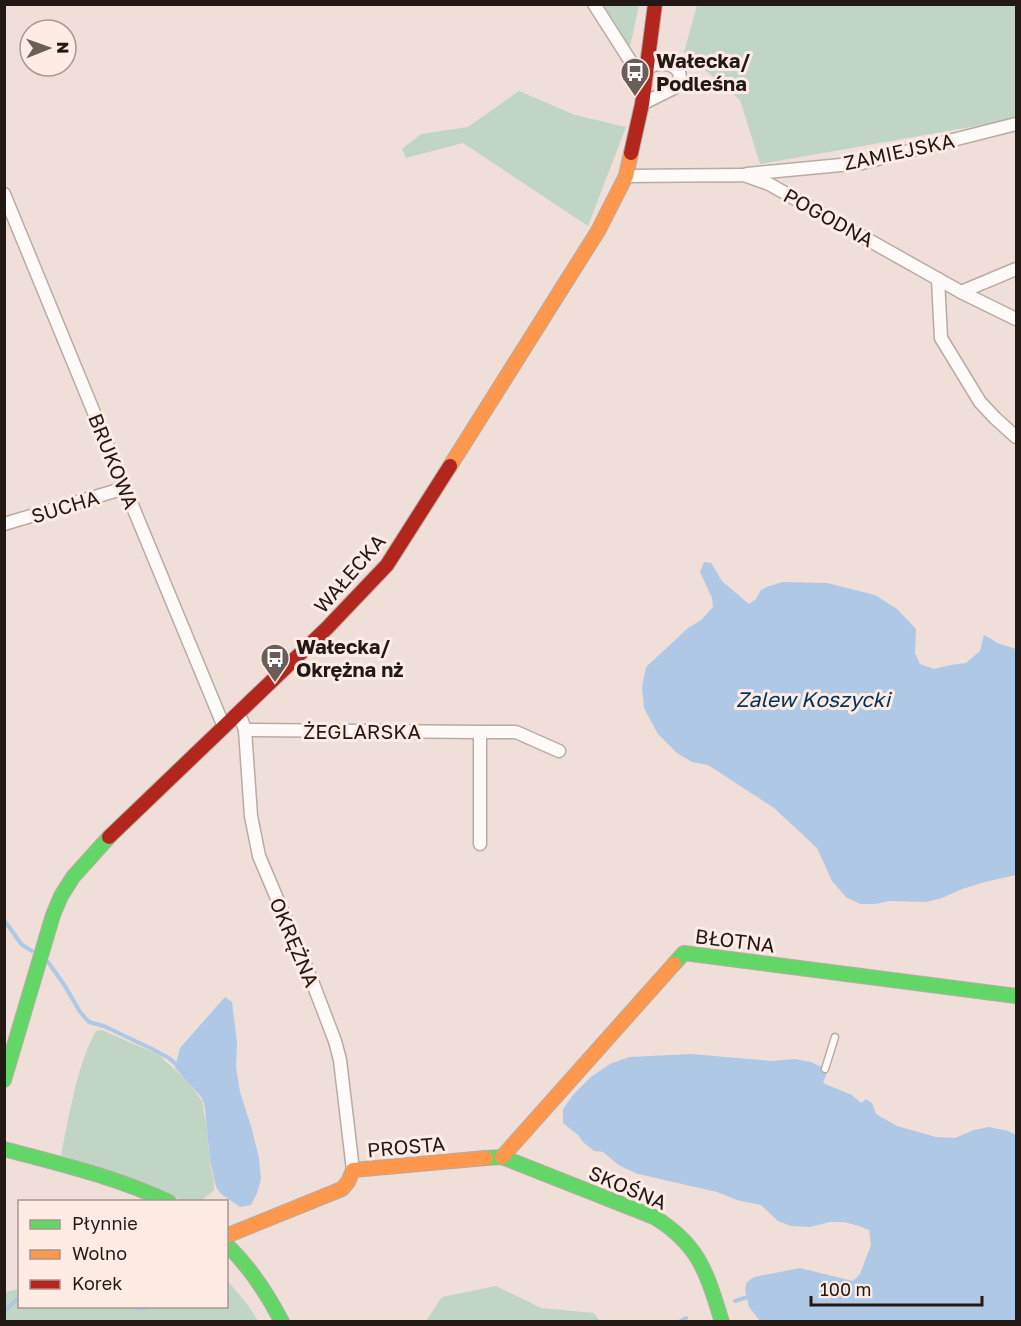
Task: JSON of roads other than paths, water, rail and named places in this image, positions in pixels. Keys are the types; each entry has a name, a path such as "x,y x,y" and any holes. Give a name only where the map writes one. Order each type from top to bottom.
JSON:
{"street":[{"path":"594,4 645,85"},
{"name":"WAŁECKA","path":"4,1080 9,1049 53,915 73,877 109,837 327,628 387,565 598,231 626,176 642,104 655,4"},
{"path":"642,104 674,88 679,80 677,71 668,64 659,63 647,68"},
{"name":"ZAMIEJSKA","path":"744,175 862,163 1017,123"},
{"name":"POGODNA","path":"626,176 744,175 769,184 961,292 1017,318"},
{"name":"BRUKOWA","path":"4,194 224,727"},
{"path":"961,292 1017,269"},
{"path":"938,279 941,338 980,402 1017,436"},
{"name":"SUCHA","path":"4,524 125,488"},
{"name":"OKRĘŻNA","path":"237,715 245,730 250,816 259,856 312,981 340,1060 353,1170"},
{"name":"ŻEGLARSKA","path":"245,730 516,732 559,751"},
{"path":"480,732 480,844"},
{"name":"BŁOTNA","path":"502,1157 684,953 1017,996"},
{"path":"4,1149 108,1177 165,1200"},
{"name":"PROSTA","path":"228,1235 342,1189 353,1170 502,1157"},
{"name":"SKOŚNA","path":"502,1157 654,1217 668,1225 698,1256 707,1274 722,1322"},
{"path":"228,1246 239,1256 260,1284 282,1322"}],"lane":[{"path":"825,1069 835,1037"}],"water":[{"name":"Zalew Koszycki","path":"704,562 711,563 722,581 749,604 756,599 761,590 782,582 827,583 875,595 897,609 916,629 915,653 920,664 934,669 966,663 980,651 984,635 997,643 1016,649 1016,875 985,882 925,902 890,901 860,904 846,897 832,881 817,848 774,808 708,765 692,762 677,753 658,734 644,708 642,687 646,667 713,607 712,598 700,572"},
{"path":"225,997 232,1002 240,1092 259,1158 261,1179 251,1205 240,1207 221,1194 216,1187 210,1161 202,1098 175,1068 180,1048"},
{"path":"691,1054 772,1061 795,1059 811,1062 828,1070 823,1083 852,1095 861,1103 866,1099 872,1103 876,1114 897,1126 936,1137 955,1138 989,1127 1016,1135 1016,1321 760,1321 749,1307 745,1289 747,1282 754,1277 800,1268 853,1281 860,1274 871,1245 869,1230 844,1222 830,1222 810,1227 791,1226 778,1221 761,1205 737,1200 717,1192 638,1174 620,1166 603,1152 594,1151 563,1123 563,1109 573,1095 591,1077 610,1064 629,1057"}],"waterway":[{"path":"4,920 22,945 32,951"},
{"path":"48,962 89,1022 104,1026 152,1049 178,1066"},
{"path":"735,1301 751,1296"},
{"path":"4,1311 18,1299"},
{"path":"137,1308 144,1308"},
{"path":"679,1322 686,1318"}],"place":[{"name":"Wałecka/ Podleśna","path":"635,98"},
{"name":"Wałecka/ Okrężna nż","path":"275,684"}]}
